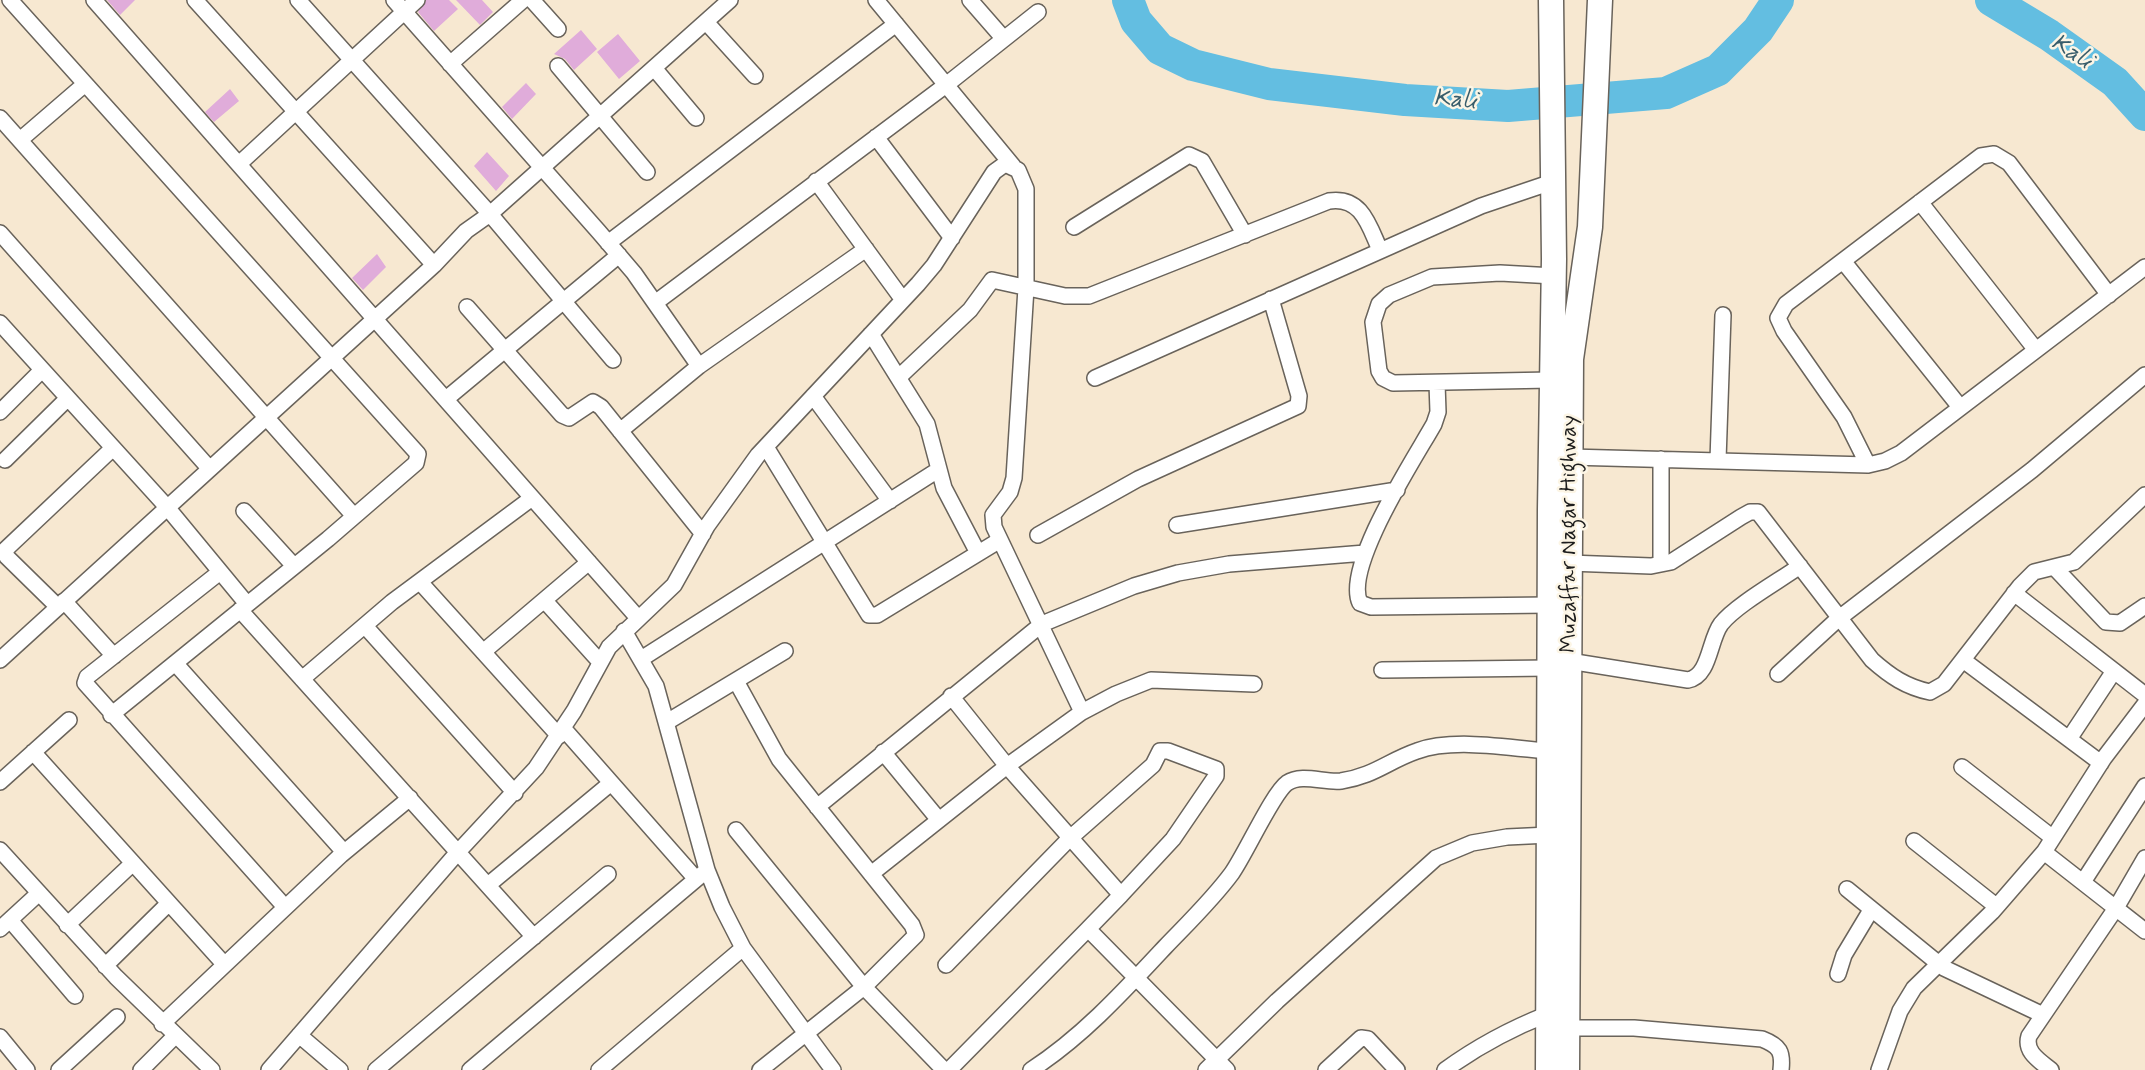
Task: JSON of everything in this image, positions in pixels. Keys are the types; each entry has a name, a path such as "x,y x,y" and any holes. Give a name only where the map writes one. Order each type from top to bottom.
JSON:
{"main road":[{"name":"Muzaffar Nagar Highway","path":"1551,0 1554,276 1550,605 1559,664"},
{"name":"Muzaffar Nagar Highway","path":"1548,1070 1558,1021 1559,664 1569,563 1571,359 1586,263 1592,186 1600,0"},
{"name":"Muzaffar Nagar Highway","path":"1559,752 1549,835 1558,1021 1567,1070"}],"street":[{"path":"10,0 418,454 416,462 354,516 111,714"},
{"path":"94,0 376,317 638,618"},
{"path":"195,0 434,265"},
{"path":"298,0 490,214 613,360"},
{"path":"239,164 351,60 399,6 417,0"},
{"path":"450,64 523,0"},
{"path":"532,0 558,29"},
{"path":"0,660 165,506 434,265 466,231 490,214 730,0"},
{"path":"876,0 1018,170 1026,189 1026,288 1014,478 1010,492 993,515 994,527 1082,712"},
{"path":"970,0 1004,39"},
{"path":"399,6 619,255 699,366"},
{"path":"655,303 946,85 1038,12"},
{"path":"706,22 755,76"},
{"path":"608,243 896,24"},
{"path":"558,66 648,172"},
{"path":"654,68 696,118"},
{"path":"20,141 85,84"},
{"path":"0,118 354,516"},
{"path":"876,137 952,238"},
{"path":"1868,465 1844,417 1784,331 1778,318 1786,304 1981,156 1988,153 2003,158 2109,295"},
{"path":"1074,227 1190,154 1202,161 1245,235"},
{"path":"269,1070 458,852 515,793 561,732 600,662 624,631 674,585 732,488 766,447 934,265 994,172 1005,164 1013,165"},
{"path":"1095,378 1380,250 1552,177"},
{"path":"816,182 903,300"},
{"path":"899,377 970,310 992,280 1065,296 1089,296 1329,201 1341,199 1362,210 1380,250"},
{"path":"1920,202 2036,350"},
{"path":"0,233 209,468"},
{"path":"621,431 699,366 866,249"},
{"path":"447,399 619,255"},
{"path":"1843,261 1960,407"},
{"path":"1570,457 1868,465 1885,461 1901,453 2145,267"},
{"path":"1551,380 1401,384 1383,378 1379,371 1373,322 1379,304 1389,295 1432,276 1500,273 1554,276"},
{"path":"1038,535 1138,479 1298,405 1299,396 1271,299"},
{"path":"467,307 566,418 593,402 601,407 703,534"},
{"path":"1718,460 1723,315"},
{"path":"0,323 165,506 220,572 244,607 302,678 534,938"},
{"path":"871,334 927,424 944,488 978,553"},
{"path":"0,412 42,370"},
{"path":"1778,674 1838,619 2032,470 2145,375"},
{"path":"1437,383 1438,412 1434,424 1372,534 1365,553 1357,597 1365,606 1550,605"},
{"path":"813,396 890,501"},
{"path":"5,460 68,398"},
{"path":"766,447 866,613 872,616 1000,540"},
{"path":"113,448 5,550 7,557 61,604 114,656"},
{"path":"1661,459 1661,564"},
{"path":"641,659 938,470"},
{"path":"1177,525 1397,490"},
{"path":"1569,563 1650,566 1671,562 1750,512 1758,512 1764,517 1838,619 1872,660 1891,677 1912,688 1930,692 1937,691 2014,593 2034,572 2074,562 2145,495"},
{"path":"302,678 420,582 532,498"},
{"path":"244,511 294,566"},
{"path":"817,807 1042,624 1134,586 1178,573 1230,564 1365,553"},
{"path":"483,652 546,601 589,562"},
{"path":"1382,670 1559,664 1695,679 1701,674 1713,638 1722,622 1800,566"},
{"path":"2055,568 2106,622 2120,623 2145,606"},
{"path":"220,572 87,677 85,683 285,907"},
{"path":"420,582 483,652 701,875 743,948 808,1033 833,1070"},
{"path":"2014,593 2145,695"},
{"path":"546,601 600,662"},
{"path":"365,626 515,793"},
{"path":"624,631 656,686 667,722 701,875"},
{"path":"667,722 785,651"},
{"path":"1963,660 2101,763"},
{"path":"175,663 344,852"},
{"path":"2069,740 2114,671"},
{"path":"871,874 1007,766 1082,712 1116,694 1151,680 1254,684"},
{"path":"736,681 774,752 912,925 916,935 864,987 760,1070"},
{"path":"951,696 1007,766 1121,896"},
{"path":"1879,1070 1900,1011 1914,988 1996,906 2044,852 2101,763 2145,704"},
{"path":"0,782 69,720"},
{"path":"1031,1070 1075,1037 1136,978 1232,873 1276,797 1286,784 1295,780 1338,781 1360,777 1386,767 1416,751 1440,745 1559,752"},
{"path":"946,965 1070,839 1153,765 1160,751 1168,751 1216,769 1216,776 1173,839 1121,896 949,1070"},
{"path":"33,752 224,964"},
{"path":"883,752 939,820"},
{"path":"1962,767 2053,838"},
{"path":"488,885 610,783"},
{"path":"2083,882 2145,786"},
{"path":"162,1024 344,852 410,798"},
{"path":"736,830 864,987 944,1070"},
{"path":"1089,929 1216,1066 1436,858 1472,843 1507,837 1549,835"},
{"path":"1914,841 1996,906"},
{"path":"0,850 105,966 162,1024 213,1070"},
{"path":"2044,852 2144,927"},
{"path":"2051,1070 2029,1050 2027,1043 2116,908 2145,858"},
{"path":"67,925 133,863"},
{"path":"376,1070 459,997 534,938 608,874"},
{"path":"470,1070 701,875"},
{"path":"1847,889 1940,964 2043,1016"},
{"path":"38,894 5,925 75,996"},
{"path":"105,966 169,903"},
{"path":"1838,974 1844,955 1871,910"},
{"path":"599,1070 743,948"},
{"path":"59,1070 117,1017"},
{"path":"1445,1070 1472,1050 1507,1031 1558,1021 1762,1040 1775,1044 1780,1050 1783,1056 1781,1070"},
{"path":"299,1035 340,1070"},
{"path":"141,1070 175,1036"},
{"path":"0,1037 27,1070"},
{"path":"1326,1070 1361,1038 1368,1039 1398,1070"}],"building":[{"path":"107,0 135,0 120,15"},
{"path":"426,0 449,0 458,9 434,31 418,12"},
{"path":"456,0 482,0 493,12 480,25"},
{"path":"581,30 597,49 574,70 565,59 554,54"},
{"path":"618,34 640,61 619,79 597,52"},
{"path":"526,83 536,94 512,119 502,107"},
{"path":"230,89 239,101 214,122 205,112"},
{"path":"487,152 509,176 496,191 474,166"},
{"path":"377,254 386,267 363,290 352,278"}],"waterway":[{"name":"Kali","path":"1128,0 1136,21 1160,49 1193,65 1269,84 1405,100 1508,106 1666,93 1718,70 1758,30 1778,0"},
{"name":"Kali","path":"1991,0 2049,35 2115,82 2145,115"}]}
